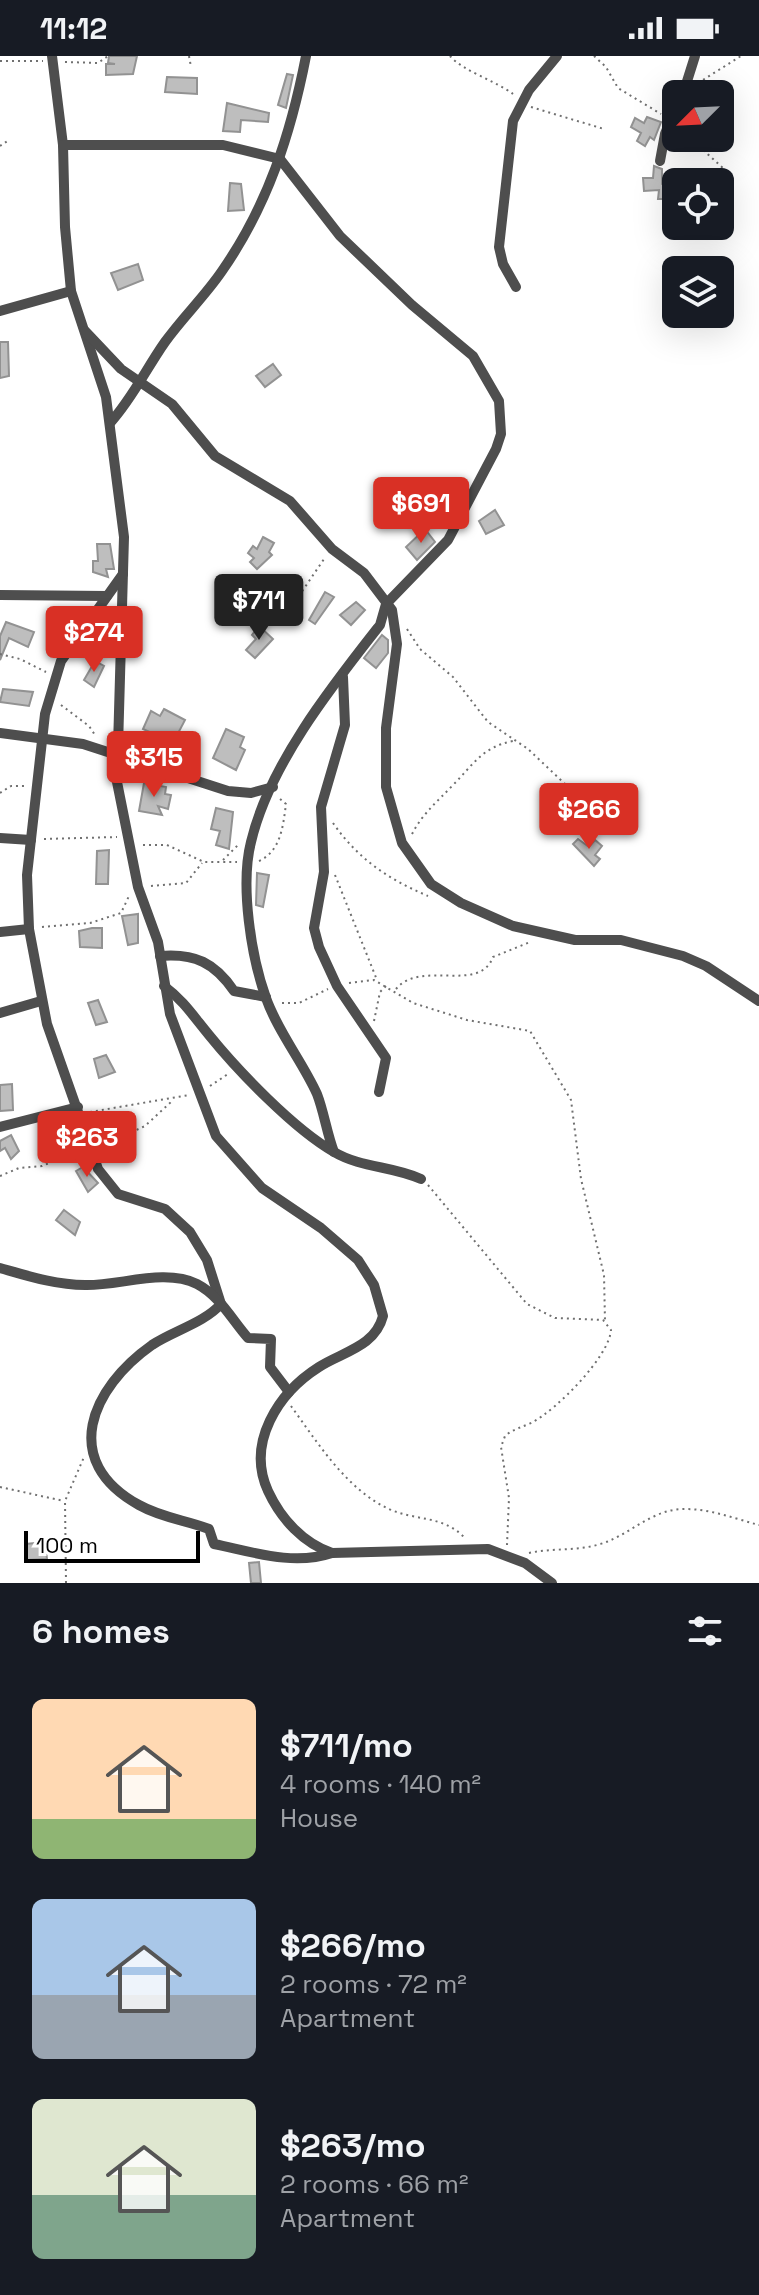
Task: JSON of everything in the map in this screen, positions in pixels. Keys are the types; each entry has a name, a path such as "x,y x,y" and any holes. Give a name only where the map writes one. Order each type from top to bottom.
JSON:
{"street":[{"path":"516,287 503,264 499,247 509,137 521,101 557,56"},
{"path":"687,80 695,56"},
{"path":"110,423 126,406 140,381 237,249 267,194 296,108 305,57"},
{"path":"53,58 63,145 65,227 71,291 98,372 110,423 124,537 117,782 138,887 160,956 177,1040 216,1136 262,1188 321,1228 358,1260 374,1285 381,1308 381,1326 374,1335 359,1347 319,1367 287,1394 267,1425 263,1438 261,1469 264,1483 290,1524 318,1548 332,1553"},
{"path":"63,145 223,145 280,159 340,236 412,305 468,350 499,401 501,434 460,522 438,553 387,603 383,621 303,731 270,792 254,831 248,862 255,958 266,997 317,1095 334,1152"},
{"path":"660,161 662,152"},
{"path":"0,311 71,291"},
{"path":"80,325 121,369 172,404 215,456 290,501 332,549 364,573 387,603 395,619 397,644 386,728 386,787 396,829 406,850 431,884 513,926 575,940 621,940 683,956 706,966 759,1001"},
{"path":"123,574 54,677 40,737 26,890 29,929 41,1001 98,1169 118,1194 165,1209 190,1232 207,1260 221,1304"},
{"path":"0,595 107,596"},
{"path":"343,677 345,725 321,807 324,872 314,928 322,956 337,986 387,1063 379,1092"},
{"path":"0,733 94,748 228,791 270,792"},
{"path":"0,838 31,840"},
{"path":"0,932 29,929"},
{"path":"160,956 199,959 221,972 234,991 266,997"},
{"path":"164,986 180,998 239,1067 296,1124 334,1152 354,1162 404,1171 421,1179"},
{"path":"0,1013 41,1001"},
{"path":"0,1127 79,1111"},
{"path":"0,1268 47,1281 84,1286 185,1280 201,1287 221,1304 248,1338 271,1339 270,1367 287,1394"},
{"path":"221,1304 153,1345 120,1372 101,1398 94,1415 92,1442 102,1477 114,1488 138,1505 166,1518 209,1529 214,1544 258,1556 292,1555 312,1559 332,1553 398,1554 472,1547 509,1555 552,1583"}],"path":[{"path":"0,61 53,58 98,63 108,56"},
{"path":"189,56 191,67"},
{"path":"450,56 462,67 487,77 521,101 542,111 604,129"},
{"path":"594,56 613,76 618,88 662,116"},
{"path":"703,80 741,56"},
{"path":"0,146 9,140"},
{"path":"705,152 723,168"},
{"path":"282,621 332,549"},
{"path":"395,619 406,627 420,649 453,677 488,722 503,735 515,740 584,802"},
{"path":"0,654 20,659 54,677"},
{"path":"49,698 89,726 96,739 94,748"},
{"path":"406,850 425,811 451,788 471,762 487,749 515,740"},
{"path":"0,793 11,786 37,788"},
{"path":"31,840 90,835 167,845 204,862 248,862 271,854 279,840 286,804 270,792"},
{"path":"321,807 352,851 394,880 432,897"},
{"path":"222,861 254,831"},
{"path":"29,929 90,923 121,913 127,907 131,891 138,887 186,883 204,862"},
{"path":"324,872 330,872 340,882 378,981"},
{"path":"395,990 405,979 421,974 483,974 493,957 527,944 538,932"},
{"path":"266,997 292,1004 337,986 378,981 413,1003 512,1030 526,1027 571,1100 583,1190 604,1275 605,1321 611,1330 607,1346 576,1386 540,1417 505,1436 501,1447 509,1498 509,1555 594,1546 632,1531 660,1513 679,1510 711,1512 759,1525"},
{"path":"368,1032 381,990 387,986"},
{"path":"79,1111 173,1099 197,1092 239,1067"},
{"path":"0,1176 10,1170 50,1163 90,1144 128,1136 159,1115 173,1099"},
{"path":"421,1179 436,1191 527,1304 555,1318 605,1321"},
{"path":"287,1394 317,1442 366,1495 399,1513 443,1522 472,1547"},
{"path":"66,1583 65,1501 92,1442"},
{"path":"0,1487 65,1501"}],"building":[{"path":"109,56 137,56 133,74 106,75 106,64 115,64 108,63"},
{"path":"287,74 293,75 286,108 278,105"},
{"path":"167,77 197,78 197,94 165,92"},
{"path":"227,103 269,113 268,122 241,120 240,132 223,131"},
{"path":"647,117 661,122 654,140 650,137 645,146 637,141 641,133 631,127 635,118 644,123"},
{"path":"654,166 662,169 662,199 658,199 659,190 644,191 643,178 653,178"},
{"path":"230,183 241,184 244,210 228,211"},
{"path":"138,264 143,280 118,290 111,273"},
{"path":"0,342 8,342 9,376 0,378"},
{"path":"273,364 281,375 265,387 256,376"},
{"path":"495,510 504,525 486,534 479,521"},
{"path":"425,529 435,542 417,560 406,547"},
{"path":"263,537 274,543 269,552 272,555 257,569 250,562 254,558 248,553 253,546 257,549"},
{"path":"97,544 110,544 114,569 106,569 108,577 93,572 93,561 98,561"},
{"path":"325,592 334,597 315,624 309,620"},
{"path":"356,602 365,610 351,625 340,615"},
{"path":"6,622 34,632 28,647 9,638 0,660 0,636"},
{"path":"259,626 273,639 255,658 246,650 256,639 252,635"},
{"path":"382,635 388,640 388,653 376,668 364,658"},
{"path":"95,661 104,666 94,687 84,680"},
{"path":"3,689 33,692 29,706 0,702"},
{"path":"164,709 185,720 173,743 143,729 151,711 160,716"},
{"path":"226,729 244,737 240,747 245,750 236,770 213,758"},
{"path":"144,783 166,787 165,794 171,795 168,809 158,806 162,815 139,811"},
{"path":"216,808 233,812 229,849 216,845 220,831 211,829"},
{"path":"578,839 589,847 595,840 602,846 595,855 600,859 594,866 573,844"},
{"path":"109,850 108,884 96,884 97,851"},
{"path":"257,873 269,875 263,907 256,905"},
{"path":"138,914 138,943 128,945 122,916"},
{"path":"102,928 102,948 80,947 79,931"},
{"path":"98,1000 107,1022 96,1025 88,1003"},
{"path":"106,1055 115,1072 99,1078 94,1059"},
{"path":"12,1084 13,1110 0,1111 0,1085"},
{"path":"11,1135 19,1151 11,1159 5,1148 0,1151 0,1141"},
{"path":"83,1167 98,1183 88,1192 76,1171"},
{"path":"64,1210 80,1222 75,1235 56,1220"},
{"path":"45,1542 47,1559 27,1560 26,1544"},
{"path":"259,1562 261,1583 251,1583 249,1563"}]}
